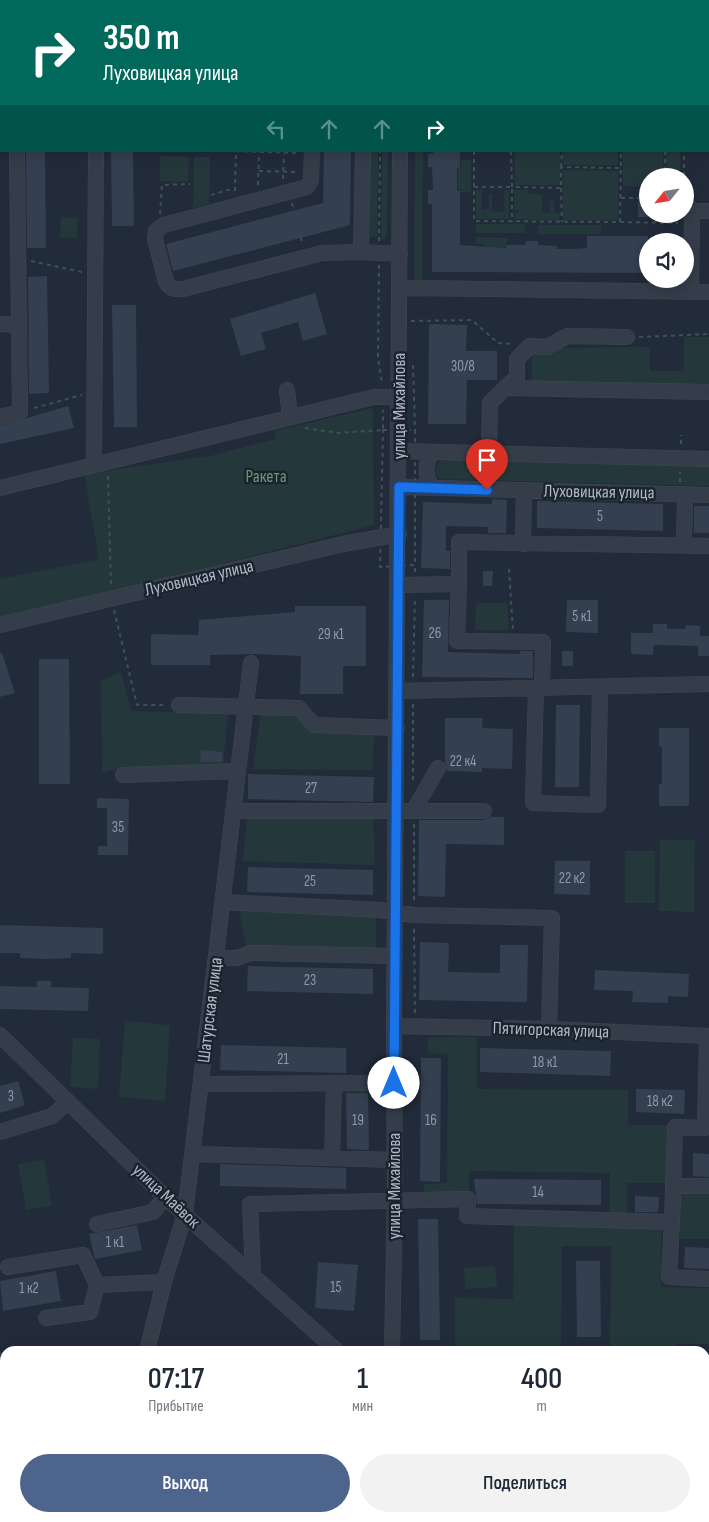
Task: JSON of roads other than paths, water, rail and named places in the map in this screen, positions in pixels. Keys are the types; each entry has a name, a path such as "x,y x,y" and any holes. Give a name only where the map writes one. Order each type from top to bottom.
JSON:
{"street":[{"path":"0,417 20,412 17,152"},
{"path":"96,152 95,391 101,462"},
{"path":"312,152 311,180 307,187 160,227 155,234 166,282 176,290 322,252 400,254"},
{"path":"361,252 363,152"},
{"name":"улица Михайлова","path":"392,1346 395,1199 394,1026 398,691 400,152"},
{"path":"694,210 709,211"},
{"path":"688,223 691,292"},
{"path":"400,290 411,288 709,292"},
{"path":"0,324 19,325"},
{"path":"489,453 490,403 517,376 517,359 530,346 547,347 566,336 627,337"},
{"path":"505,388 709,392"},
{"path":"287,390 296,422"},
{"path":"0,488 101,462 296,422 374,397 400,397"},
{"name":"Луховицкая улица","path":"399,450 709,459"},
{"path":"432,488 427,479 427,460 433,452"},
{"name":"Луховицкая улица","path":"399,487 709,495"},
{"path":"523,544 524,491"},
{"path":"684,546 685,494"},
{"name":"Луховицкая улица","path":"0,625 111,598 399,534"},
{"path":"600,687 598,805 534,804 543,642 457,641 459,542 709,546"},
{"path":"398,585 458,584"},
{"name":"Шатурская улица","path":"148,1346 164,1282 185,1214 194,1154 251,663"},
{"path":"398,691 709,684"},
{"path":"179,705 246,705 299,708 314,725 397,728"},
{"path":"414,810 438,768"},
{"path":"123,775 238,771"},
{"path":"234,811 484,811"},
{"path":"223,902 380,910 396,914 552,918 549,1029"},
{"path":"216,958 237,958 251,953 395,956"},
{"name":"Пятигорская улица","path":"394,1026 549,1029 708,1036"},
{"name":"улица Маёвок","path":"0,1035 165,1197 331,1346"},
{"path":"708,1036 705,1128 675,1127 669,1277 709,1279"},
{"path":"332,1158 334,1083"},
{"path":"202,1084 394,1083"},
{"path":"0,1132 52,1116 68,1102"},
{"path":"194,1154 394,1160"},
{"path":"673,1186 709,1186"},
{"path":"97,1224 153,1212 165,1197"},
{"path":"253,1275 250,1204 395,1199 409,1201 468,1199 468,1216 672,1222"},
{"path":"8,1267 83,1255 97,1286 90,1312 46,1318"},
{"path":"97,1286 164,1282"}],"park label":[{"name":"Ракета","path":"266,476"}]}
